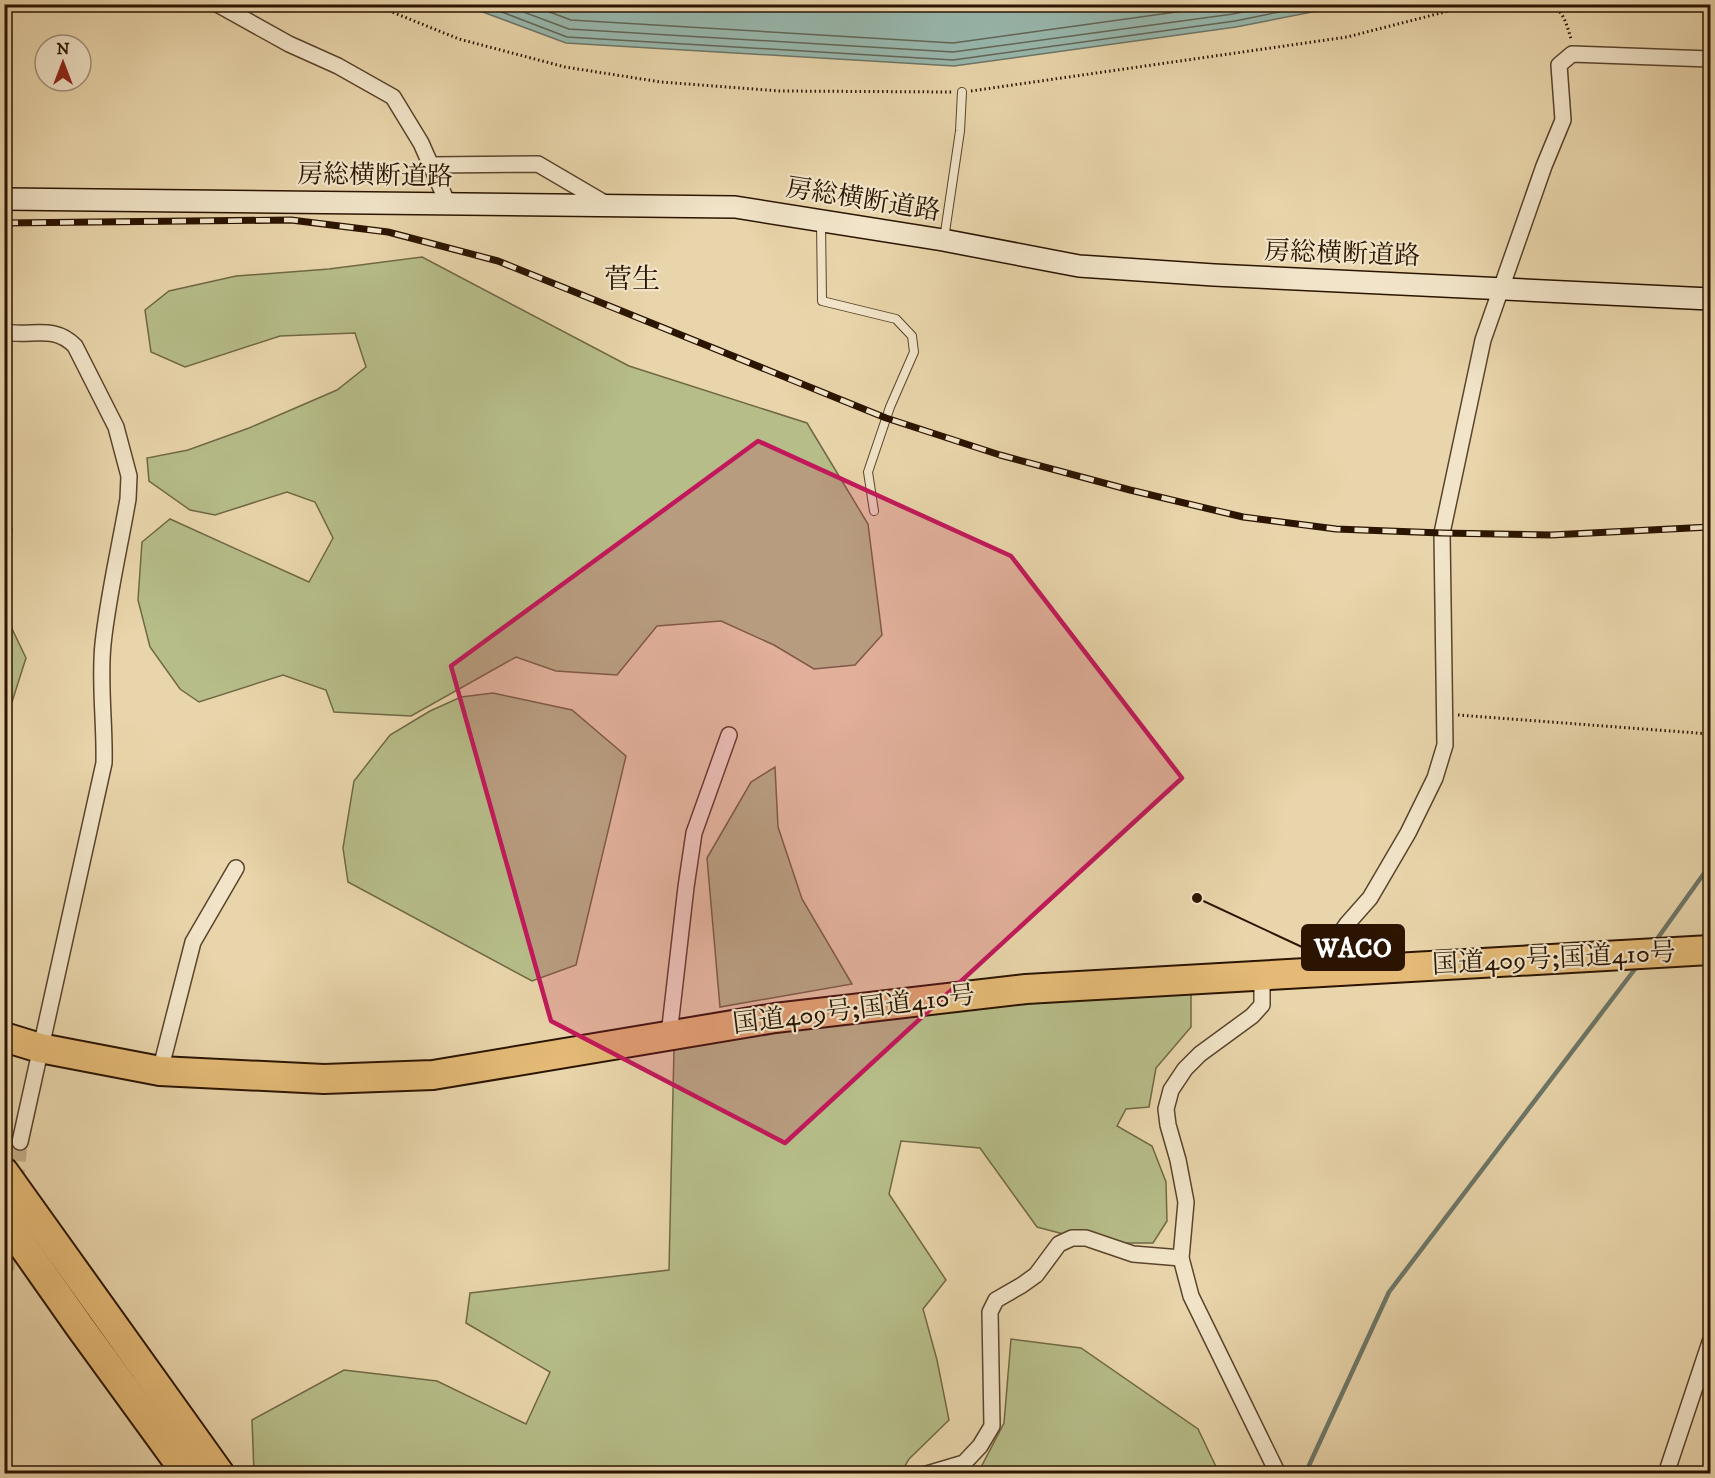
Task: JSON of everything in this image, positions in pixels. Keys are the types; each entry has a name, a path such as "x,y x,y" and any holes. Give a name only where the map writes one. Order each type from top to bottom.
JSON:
{"highway":[{"name":"国道409号;国道410号","path":"4,1037 40,1048 160,1071 324,1079 433,1075 776,1018 1026,988 1710,950"},
{"path":"4,1172 220,1473"},
{"path":"4,1219 187,1473"}],"street":[{"path":"218,4 289,44 338,66 393,97 421,142 448,204"},
{"path":"1330,972 1337,938 1370,898 1408,833 1435,778 1445,745 1442,533 1483,340 1544,166 1563,120 1559,65 1572,54 1710,59"},
{"path":"430,165 538,164 609,205"},
{"name":"房総横断道路","path":"4,199 735,207 943,240 1079,266 1214,275 1710,299"},
{"path":"4,332 50,332 66,337 75,346 116,427 129,476 128,499 103,644 104,763 20,1142"},
{"path":"669,1035 694,833 729,735"},
{"path":"160,1071 194,942 236,868"},
{"path":"1262,975 1262,1005 1252,1016 1200,1054 1185,1069 1171,1090 1166,1109 1186,1202 1180,1258 1191,1296 1278,1473"},
{"path":"927,1473 964,1463 980,1446 992,1426 990,1312 996,1300 1022,1286 1036,1275 1059,1244 1072,1238 1086,1238 1133,1254 1180,1258"},
{"path":"1666,1473 1710,1342"}],"lane":[{"path":"943,240 960,131 962,92"},
{"path":"821,221 822,301 896,319 912,336 914,352 890,407 868,472 874,512"}],"path":[{"path":"372,4 459,39 565,67 661,82 780,91 962,92 1347,37 1476,4"},
{"path":"1549,4 1555,6 1564,16 1572,54"},
{"path":"1444,714 1710,734"}],"highlighted area":[{"path":"758,441 1011,556 1182,778 785,1143 551,1021 451,666"}],"green space":[{"path":"422,257 629,366 807,423 868,524 882,635 855,665 814,669 774,645 721,621 657,626 617,675 556,671 516,657 411,716 334,712 326,690 283,675 199,702 180,689 150,647 138,600 142,542 170,519 309,582 333,538 315,502 287,492 215,515 190,510 149,481 147,458 188,450 249,428 337,390 366,367 355,333 280,336 185,367 151,352 145,310 169,291 236,276 329,269"},
{"path":"5,514 12,529 5,614"},
{"path":"5,614 26,658 12,702 5,711"},
{"path":"493,693 572,710 626,756 576,965 532,981 348,882 343,848 354,781 390,735 430,711 461,697"},
{"path":"775,767 778,827 802,899 852,984 720,1007 707,858 751,782"},
{"path":"1179,990 1191,995 1191,1027 1156,1068 1149,1107 1126,1109 1117,1126 1152,1146 1166,1182 1167,1221 1153,1243 1126,1243 1120,1249 1037,1227 980,1148 901,1141 889,1194 946,1280 923,1309 937,1360 949,1420 909,1459 901,1473 254,1473 252,1420 344,1370 437,1381 526,1424 550,1372 466,1323 470,1293 669,1270 674,1048 878,1017"},
{"path":"1011,1339 1081,1348 1198,1429 1219,1473 978,1473 1004,1423"}],"water":[{"path":"464,5 1348,5 1236,27 954,66 566,43"}],"waterway":[{"path":"1657,939 1710,865"},
{"path":"1305,1474 1389,1292 1635,969"}],"tunnel":[{"path":"16,1184 20,1142"},
{"path":"4,1293 11,1232"}],"railway":[{"path":"4,223 291,220 388,232 498,261 886,418 1000,455 1243,517 1336,529 1442,533 1551,535 1710,527"}],"place":[{"name":"WACO","path":"1197,898"}],"district":[{"name":"菅生","path":"632,279"}]}
